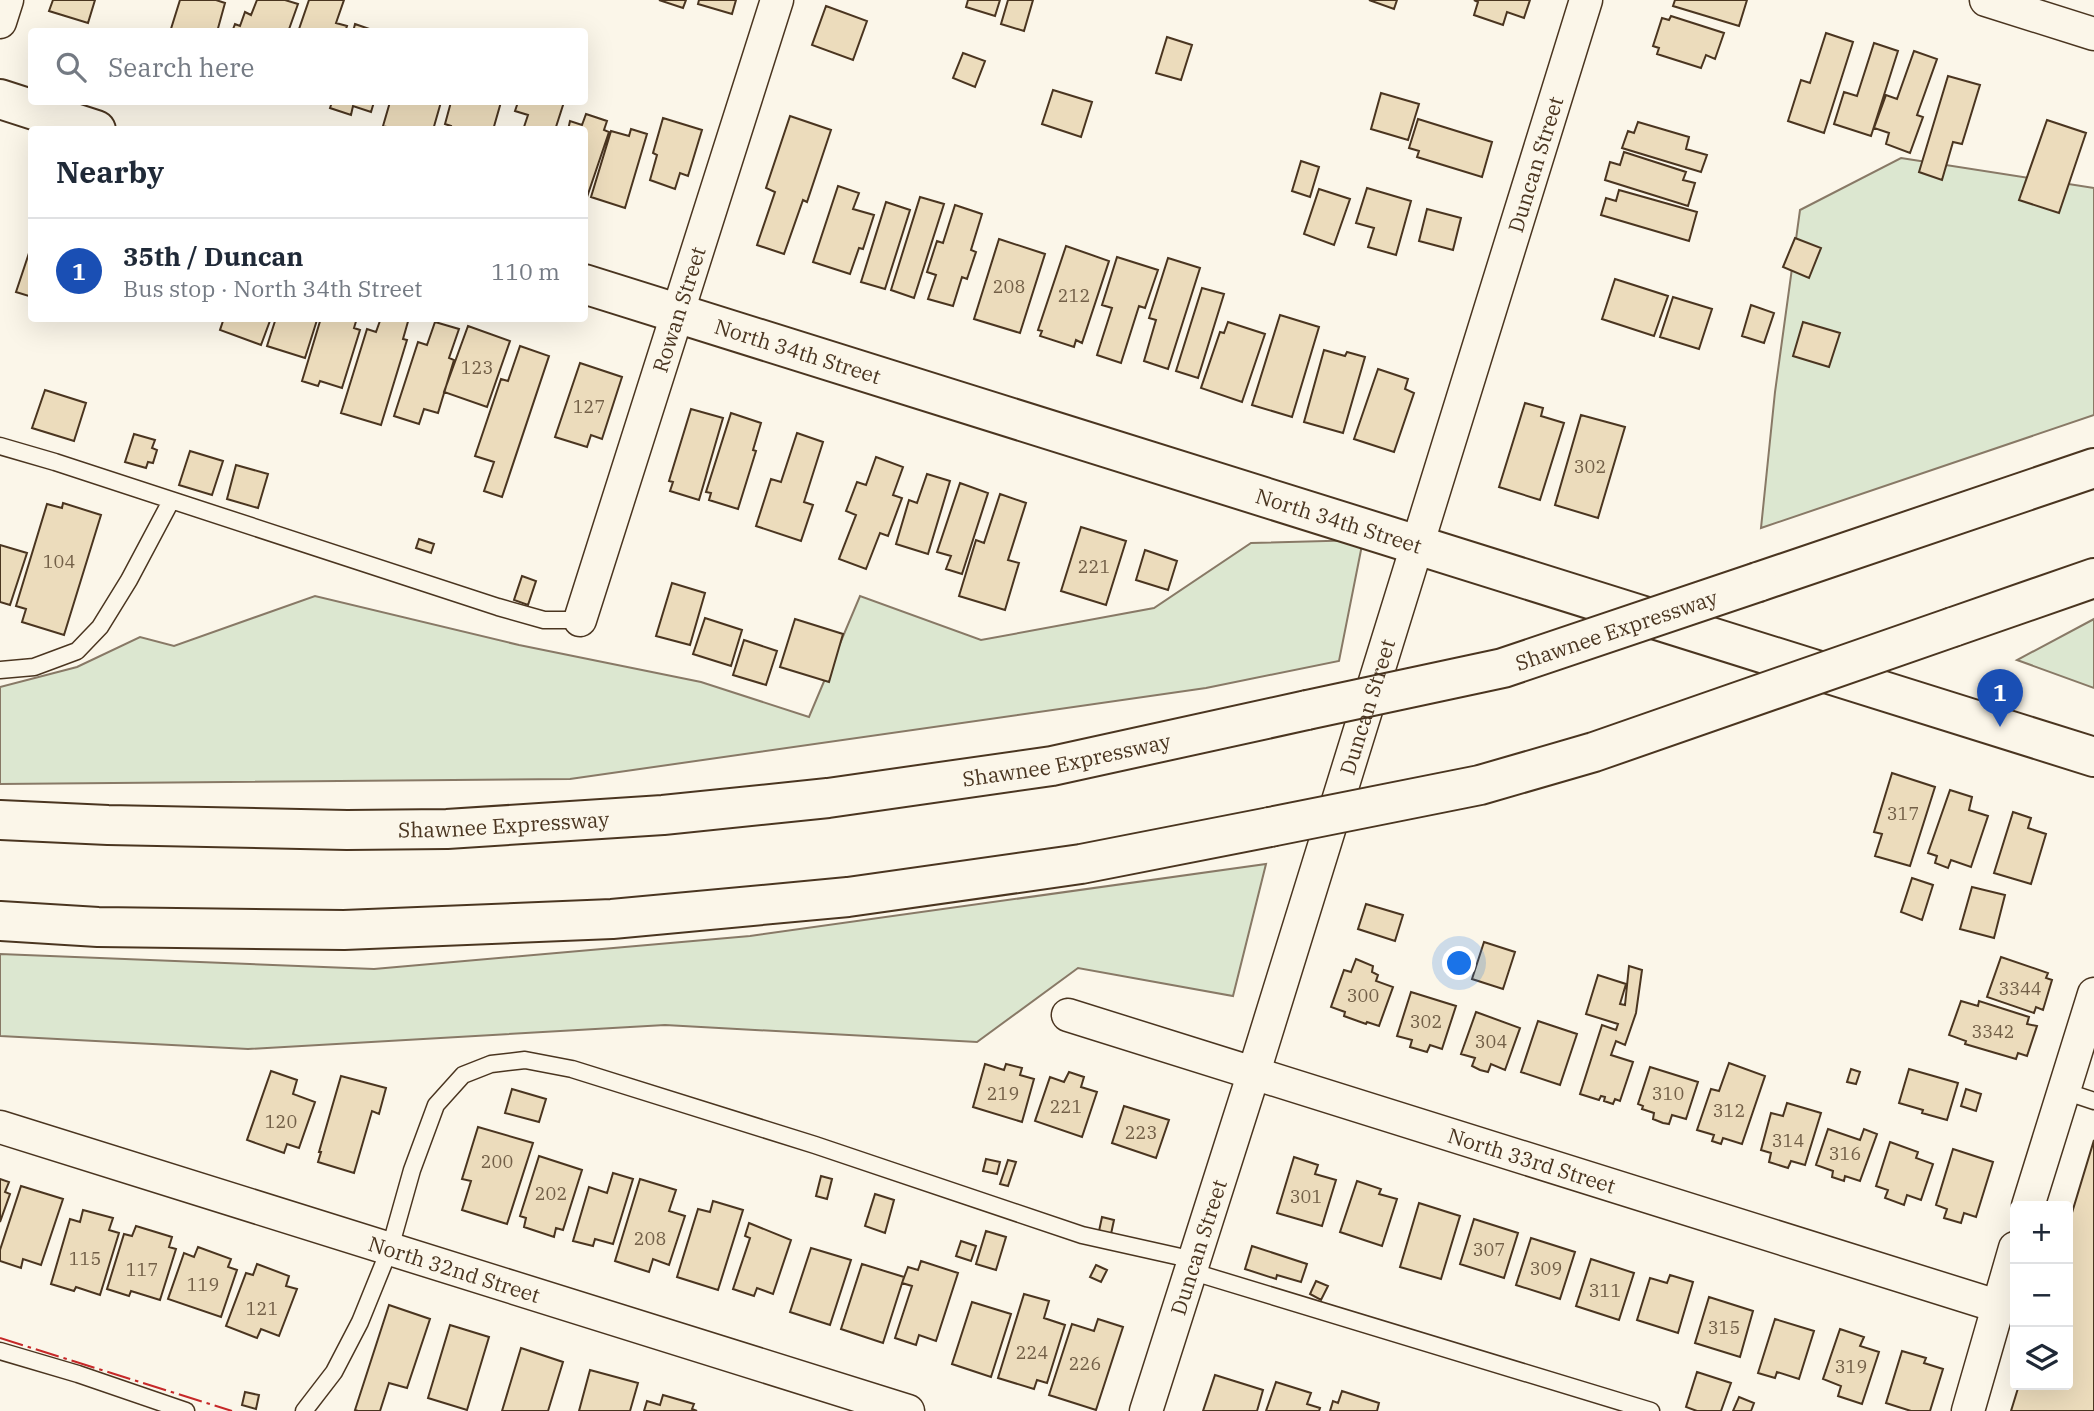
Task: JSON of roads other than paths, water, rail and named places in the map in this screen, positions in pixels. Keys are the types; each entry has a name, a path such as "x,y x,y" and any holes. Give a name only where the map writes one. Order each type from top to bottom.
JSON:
{"main road":[{"path":"0,99 84,126"},
{"name":"North 34th Street","path":"588,285 2094,757"},
{"name":"Shawnee Expressway","path":"0,820 346,830 447,829 663,815 828,798 1052,766 1503,668 2094,468"},
{"path":"0,921 98,927 344,930 612,919 876,893 1081,864 1480,785 1594,752 2094,578"}],"street":[{"path":"0,22 7,0"},
{"name":"Rowan Street","path":"580,620 777,0"},
{"name":"Duncan Street","path":"1146,1411 1254,1072 1586,0"},
{"path":"1986,0 2094,34"},
{"path":"2030,1201 2094,995"},
{"name":"North 33rd Street","path":"1068,1015 1997,1306"},
{"name":"North 32nd Street","path":"0,1127 908,1411"},
{"path":"1968,1411 2010,1264"}],"lane":[{"path":"0,446 498,607 544,620 580,620"},
{"path":"0,670 34,667 77,650 100,627 172,501"},
{"path":"304,1411 334,1372 360,1322 390,1248 412,1170 436,1105 463,1075 491,1064 525,1060 572,1069 815,1145 1082,1235 1192,1265 1651,1411"},
{"path":"2064,1091 2094,1101"},
{"path":"0,1350 186,1411"}],"place":[{"name":"35th / Duncan","path":"2000,727"}]}
